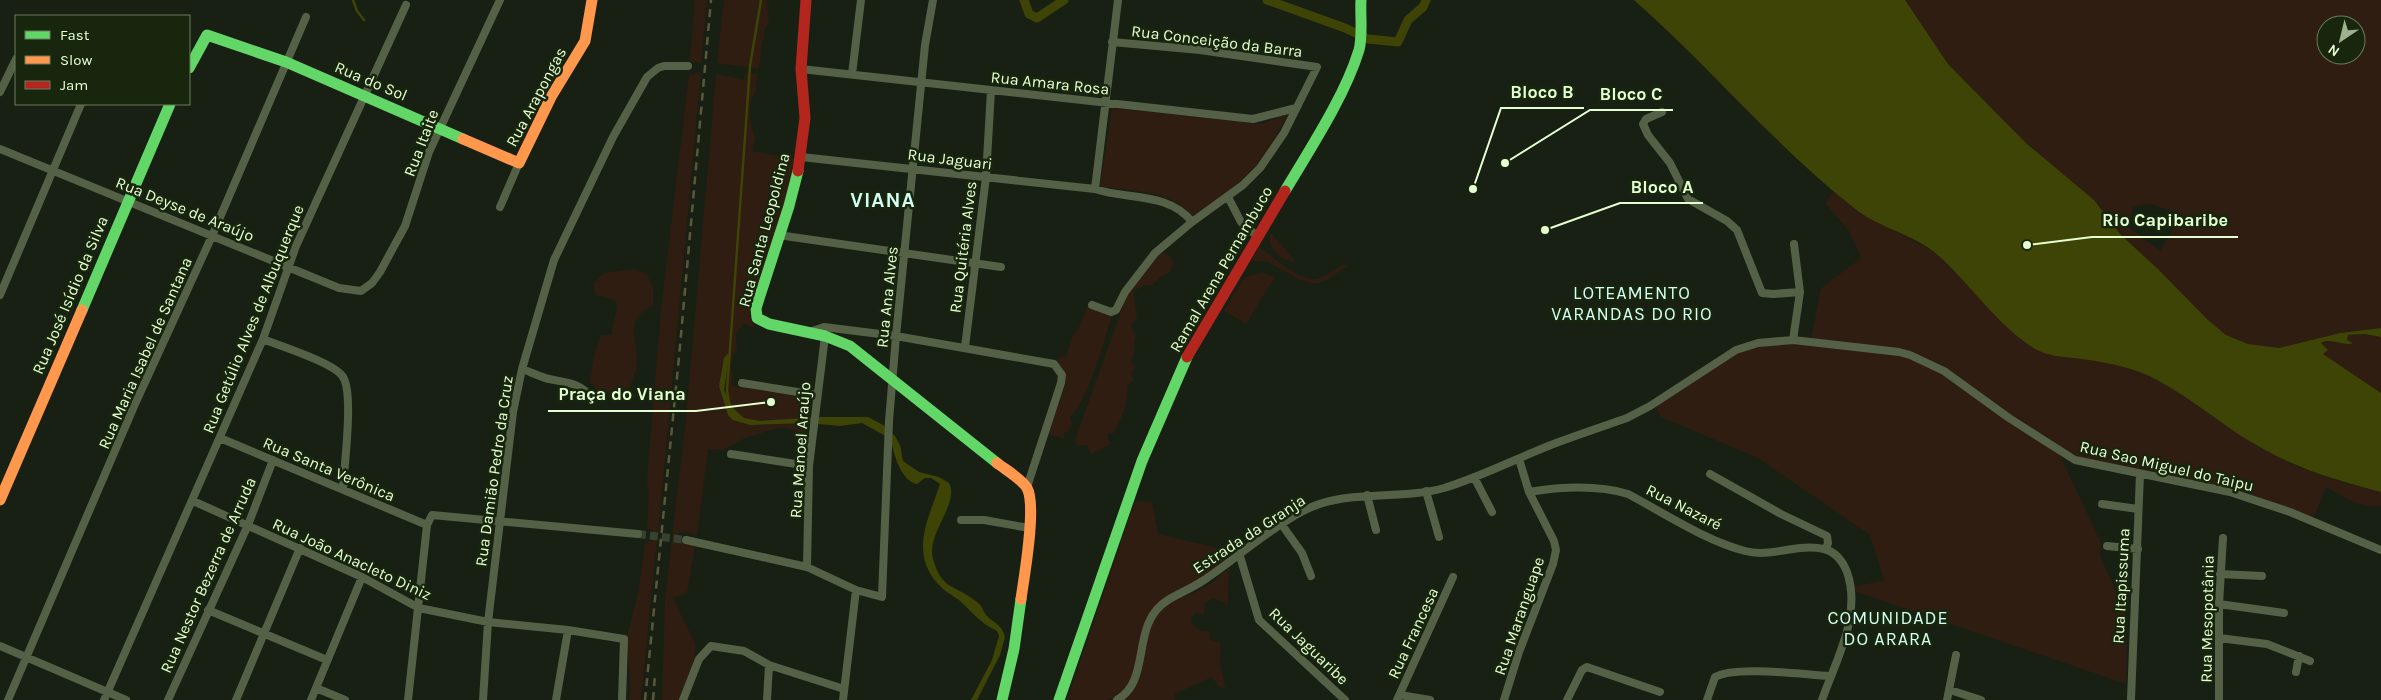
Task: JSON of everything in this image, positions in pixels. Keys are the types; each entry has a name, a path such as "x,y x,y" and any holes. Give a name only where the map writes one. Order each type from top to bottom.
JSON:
{"street":[{"name":"Rua Itaite","path":"361,291 372,283 380,272 405,226 429,152 500,0"},
{"name":"Rua Arapongas","path":"500,207 551,97 585,41 592,0"},
{"name":"Rua Santa Leopoldina","path":"806,0 800,69 805,118 801,157 789,206 756,308 757,318 769,324 809,332"},
{"path":"852,74 861,0"},
{"name":"Rua Ana Alves","path":"856,590 882,598 892,380 926,45 933,0"},
{"path":"1095,189 1104,102 1118,0"},
{"name":"Ramal Arena Pernambuco","path":"1059,700 1142,461 1185,360 1316,139 1352,70 1359,49 1362,0"},
{"name":"Rua Getúlio Alves de Albuquerque","path":"104,700 263,339 288,265 363,95 406,5"},
{"name":"Rua Maria Isabel de Santana","path":"8,700 135,404 212,236 306,17"},
{"name":"Rua do Sol","path":"190,66 207,34 286,62 519,163"},
{"name":"Rua Conceição da Barra","path":"1112,42 1200,50 1318,67 1296,108"},
{"path":"0,92 15,61"},
{"name":"Rua Damião Pedro da Cruz","path":"483,700 488,622 513,412 522,369 554,260 613,137 652,72 664,66 688,66"},
{"name":"Rua Amara Rosa","path":"800,69 1254,119 1296,108"},
{"name":"Rua Quitéria Alves","path":"965,347 986,177 991,90"},
{"path":"0,295 81,105"},
{"name":"Rua José Isídio da Silva","path":"0,500 170,105"},
{"path":"1092,304 1110,312 1116,310 1125,292 1155,253 1192,222 1228,197 1260,168 1284,134 1296,108"},
{"path":"1662,112 1646,119 1643,124 1648,135 1670,163 1688,199 1732,225 1742,239 1762,293 1800,292"},
{"name":"Rua Deyse de Araújo","path":"0,149 288,265 339,288 361,291"},
{"name":"Rua Jaguari","path":"801,157 1095,189 1157,200 1182,212 1192,222"},
{"path":"1228,197 1241,222 1258,237"},
{"path":"778,236 1001,267"},
{"path":"1794,244 1800,292 1794,340"},
{"path":"809,332 824,327 896,336 1054,364 1062,375 1062,383 1027,487"},
{"path":"809,332 850,346 1027,487 1029,492 1029,528 1019,619 1002,700"},
{"name":"Rua Manoel Araújo","path":"807,566 809,466 816,395 825,336"},
{"path":"263,339 333,368 344,378 347,386 348,414 343,489"},
{"name":"Rua Sao Miguel do Taipu","path":"1519,460 1650,406 1736,350 1758,343 1794,340 1910,355 1944,371 2066,456 2096,466 2230,492 2290,512 2381,550"},
{"path":"522,369 548,379 580,385 592,398"},
{"path":"742,384 816,395"},
{"name":"Rua Santa Verônica","path":"220,438 427,525"},
{"path":"730,454 809,466"},
{"name":"Rua Nestor Bezerra de Arruda","path":"168,700 248,525 273,460"},
{"name":"Estrada da Granja","path":"1117,700 1132,688 1144,634 1157,609 1166,601 1208,578 1239,553 1303,511 1320,504 1368,495 1443,488 1519,460"},
{"name":"Rua Maranguape","path":"1504,700 1519,652 1553,564 1556,550 1554,541 1528,492 1519,460"},
{"path":"1710,474 1781,514 1827,536 1828,543 1826,549 1840,558 1845,566 1852,597 1852,612 1822,700"},
{"name":"Rua Itapissuma","path":"2131,700 2132,627 2138,549 2140,474"},
{"path":"1474,477 1492,512"},
{"name":"Rua Nazaré","path":"1528,492 1552,488 1616,491 1628,494 1696,531 1745,551 1758,554 1800,547 1826,549"},
{"path":"1426,491 1439,537"},
{"path":"1368,495 1376,530"},
{"name":"Rua João Anacleto Diniz","path":"193,501 362,577 419,608 488,622 568,630 624,639 622,700"},
{"path":"2102,504 2138,508"},
{"path":"408,700 427,525 432,515 638,534"},
{"path":"961,520 984,520 1029,528"},
{"path":"1282,525 1302,553 1311,576"},
{"name":"Rua Mesopotânia","path":"2219,700 2219,604 2223,538"},
{"path":"686,540 807,566 856,590 843,700"},
{"path":"2106,546 2138,549"},
{"path":"236,700 300,548"},
{"name":"Rua Jaguaribe","path":"1239,553 1259,620 1345,700"},
{"path":"2220,574 2262,576"},
{"path":"311,700 362,577"},
{"name":"Rua Francesa","path":"1398,697 1453,577"},
{"path":"2219,604 2284,613"},
{"path":"208,610 327,660"},
{"path":"556,700 568,630"},
{"path":"2220,638 2267,644 2310,661"},
{"path":"0,646 126,700"},
{"path":"683,700 699,658 710,646 744,652 769,665 844,689"},
{"path":"1947,700 1956,654"},
{"path":"2296,672 2299,656"},
{"path":"767,700 769,665"},
{"path":"1567,700 1582,670 1590,667 1660,692"},
{"path":"1707,700 1715,677 1728,672 1830,676"},
{"path":"316,688 345,700"},
{"path":"1950,690 1981,700"},
{"path":"1398,697 1430,700"}],"shaded area":[{"path":"695,0 707,0 701,63 690,61"},
{"path":"724,0 767,0 769,25 764,29 765,36 762,42 759,69 717,63"},
{"path":"1634,0 1905,0 1948,64 2026,143 2094,200 2121,235 2158,269 2208,320 2226,335 2248,344 2279,348 2340,333 2381,328 2381,337 2364,334 2348,335 2347,340 2353,343 2345,344 2325,341 2321,343 2328,350 2323,354 2381,393 2381,492 2322,475 2293,464 2251,442 2171,388 2139,372 2121,366 2053,355 2037,350 2009,329 1934,252 1925,245 1863,215 1825,184"},
{"path":"1905,0 2381,0 2381,328 2340,333 2279,348 2248,344 2226,335 2208,320 2158,269 2121,235 2094,200 2026,143 1948,64","holes":["2150,204 2182,214 2160,251 2128,227 2133,207"]},
{"path":"701,72 658,534 647,528 649,493 647,481 661,309 689,75"},
{"path":"745,72 757,74 756,92 751,100 750,117 756,138 752,151 796,159 785,203 749,314 754,327 743,324 736,334 737,349 732,359 733,379 731,382 733,386 810,398 806,435 787,428 778,428 745,438 723,450 708,449 697,535 679,531 679,542 695,546 687,593 673,598 696,645 693,666 680,700 662,700 665,598 686,418 716,74 745,80"},
{"path":"1112,108 1261,124 1288,114 1268,149 1249,173 1230,190 1192,216 1183,207 1162,196 1100,186"},
{"path":"1834,191 1856,210 1933,251 2019,336 2039,351 2128,366 2174,389 2264,450 2297,466 2341,482 2381,492 2381,506 2367,506 2353,502 2326,487 2314,517 2241,491 2081,459 1914,354 1811,340 1821,288 1861,258 1849,231 1825,203"},
{"path":"1271,233 1294,259 1294,262 1284,259 1275,252 1270,243"},
{"path":"1259,247 1296,273 1312,279 1322,277 1343,264 1348,266 1327,280 1315,284 1300,280 1268,262 1251,261"},
{"path":"1161,252 1169,255 1174,263 1169,273 1163,275 1151,286 1145,285 1133,291 1137,319 1131,325 1136,336 1131,362 1136,367 1131,373 1133,380 1128,385 1126,405 1114,433 1107,434 1111,444 1091,454 1087,445 1077,445 1075,440 1128,292"},
{"path":"636,269 647,274 653,287 653,305 638,317 635,323 637,367 624,398 597,391 590,381 594,356 601,335 611,335 617,308 615,300 596,295 593,284 604,273"},
{"path":"1261,272 1275,277 1246,324 1224,311 1244,278"},
{"path":"1088,305 1112,315 1089,385 1076,410 1070,417 1072,423 1069,431 1064,433 1064,439 1048,434 1066,383 1064,371 1056,362 1061,356 1066,357 1073,335 1078,329"},
{"path":"2364,334 2381,337 2381,393 2322,354 2321,343 2323,341 2350,344 2345,336"},
{"path":"1801,342 1897,353 1938,370 2059,453 2101,543 2100,555 2127,617 2126,684 1854,591 1854,587 1884,580 1870,535 1758,458 1661,417 1655,406 1722,360 1757,345"},
{"path":"730,351 724,390 733,408 744,418 760,421 819,417 868,417 885,426 895,436 900,445 903,461 919,472 939,477 949,483 951,491 950,500 934,539 933,559 945,582 979,604 986,615 1001,628 1005,637 1000,655 977,700 971,700 992,660 999,636 997,631 981,621 959,600 945,591 929,572 923,547 924,535 940,484 931,478 925,478 917,484 911,482 906,478 899,466 891,439 862,423 840,426 808,423 750,425 733,420 728,415 719,386 724,358"},
{"path":"1135,501 1152,502 1158,534 1235,552 1210,571 1167,597 1153,608 1146,620 1132,676 1127,687 1118,696 1105,700 1067,700"},
{"path":"657,538 641,700 629,700 631,687 626,640 638,594 645,544"},
{"path":"1229,568 1228,605 1213,598 1205,603 1204,615 1195,613 1191,619 1192,624 1201,631 1209,631 1210,640 1220,643 1220,665 1225,689 1218,686 1212,677 1175,694 1176,700 1124,700 1131,693 1140,675 1149,629 1158,613 1177,600 1208,585"}],"waterway":[{"path":"353,0 357,11 364,20"},
{"path":"729,402 727,391 750,66 761,0"},
{"path":"1024,0 1029,14 1037,18 1064,0"},
{"path":"1267,0 1345,28 1368,39 1398,42 1408,20 1423,7 1426,0"}],"tunnel":[{"path":"638,534 686,540"}],"railway":[{"path":"645,700 679,357 711,0"},
{"path":"653,700 655,675"}],"traffic: fast":[{"path":"1285,191 1336,104 1353,68 1360,44 1361,0"},
{"path":"190,66 207,35 286,62 463,139"},
{"path":"82,310 170,105"},
{"path":"798,171 789,206 756,308 757,318 769,324 825,336 850,346 997,463"},
{"path":"1059,700 1142,461 1187,357"},
{"path":"1002,700 1014,649 1021,599"}],"traffic: slow":[{"path":"463,139 519,163 551,97 585,41 592,0"},
{"path":"0,500 82,310"},
{"path":"997,463 1021,481 1027,488 1030,497 1029,542 1021,599"}],"traffic: jam":[{"path":"798,171 805,118 801,69 806,0"},
{"path":"1187,357 1285,191"}],"place":[{"name":"Bloco C","path":"1505,163"},
{"name":"Bloco B","path":"1473,189"},
{"name":"Bloco A","path":"1545,230"},
{"name":"Rio Capibaribe","path":"2027,245"},
{"name":"Praça do Viana","path":"771,402"}],"district":[{"name":"VIANA","path":"883,200"},
{"name":"LOTEAMENTO VARANDAS DO RIO","path":"1632,303"},
{"name":"COMUNIDADE DO ARARA","path":"1888,628"}]}
